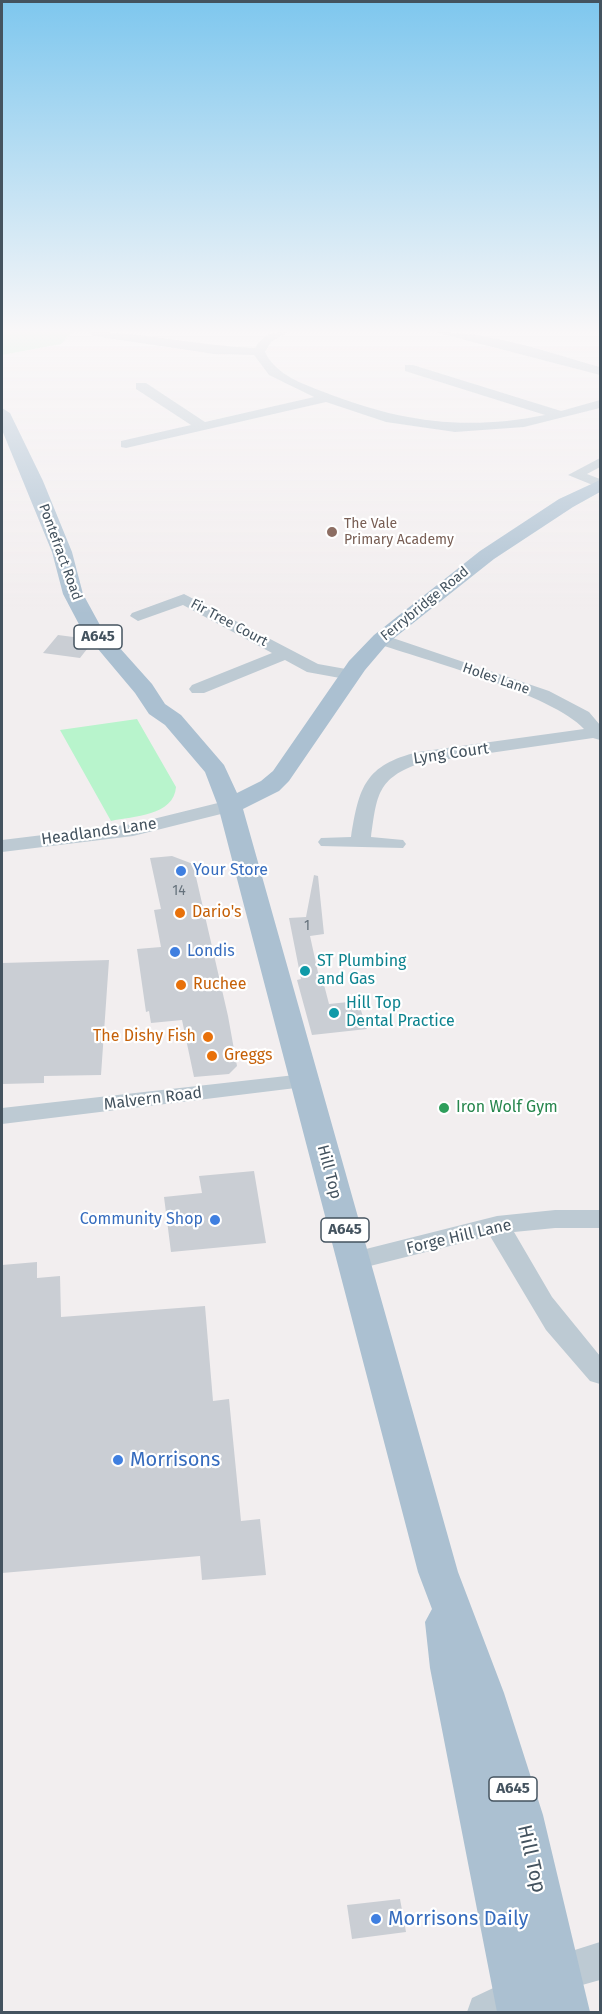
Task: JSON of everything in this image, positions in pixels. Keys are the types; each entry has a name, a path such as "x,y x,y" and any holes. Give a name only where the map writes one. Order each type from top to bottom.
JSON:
{"main road":[{"name":"Pontefract Road","path":"8,426 34,481 62,552 78,603 92,630 144,689 157,709 160,720 196,776 230,806"},
{"name":"Ferrybridge Road","path":"230,806 270,786 281,776 351,675 381,639 487,555 566,502 600,484"},
{"name":"Hill Top","path":"230,806 438,1572 483,1693 520,1815 562,2002"},
{"name":"Hill Top","path":"438,1572 451,1668 508,2007"}],"street":[{"path":"126,444 207,426"},
{"path":"417,426 426,428 500,426"},
{"path":"600,462 580,471 575,476 600,484"},
{"name":"Fir Tree Court","path":"138,616 184,599 313,668 351,675"},
{"name":"Holes Lane","path":"381,639 543,695 583,716 599,734"},
{"name":"Fir Tree Court","path":"198,689 285,654"},
{"name":"Lyng Court","path":"360,843 368,795 376,777 393,765 418,758 599,734"},
{"name":"Headlands Lane","path":"2,846 133,830 230,806"},
{"path":"328,842 396,844"},
{"name":"Malvern Road","path":"2,1116 304,1081"},
{"name":"Forge Hill Lane","path":"354,1261 497,1225 600,1219"},
{"path":"497,1225 537,1297 576,1351 600,1373"},
{"path":"508,2007 562,2002 600,1961"}],"green space":[{"path":"137,719 176,787 174,797 168,804 151,813 111,821 60,730"}],"building":[{"path":"58,635 81,638 79,640 91,644 80,658 43,653"},
{"path":"172,856 193,864 228,1016 237,1066 229,1074 194,1077 182,1020 151,1023 149,1011 146,1012 137,949 161,947 154,910 161,909 150,858"},
{"path":"314,875 318,876 324,934 310,936 319,977 322,977 329,1004 358,1001 367,1029 312,1035 297,980 301,979 289,918 306,917"},
{"path":"109,960 101,1075 44,1076 44,1083 2,1084 2,963"},
{"name":"Community Shop","path":"254,1171 266,1243 171,1252 164,1197 202,1193 199,1176"},
{"name":"Morrisons","path":"37,1262 37,1278 60,1276 61,1317 205,1306 213,1401 229,1399 241,1521 260,1519 266,1575 202,1580 200,1556 2,1573 2,1265"},
{"name":"Morrisons Daily","path":"400,1899 406,1932 352,1939 347,1905"}],"place":[{"name":"The Vale Primary Academy","path":"332,532"},
{"name":"Your Store","path":"181,871"},
{"name":"Dario's","path":"180,913"},
{"name":"Londis","path":"175,952"},
{"name":"ST Plumbing and Gas","path":"305,971"},
{"name":"Ruchee","path":"181,985"},
{"name":"Hill Top Dental Practice","path":"334,1013"},
{"name":"The Dishy Fish","path":"208,1037"},
{"name":"Greggs","path":"212,1056"},
{"name":"Iron Wolf Gym","path":"444,1108"},
{"name":"Community Shop","path":"215,1220"},
{"name":"Morrisons","path":"118,1460"},
{"name":"Morrisons Daily","path":"376,1919"}]}
